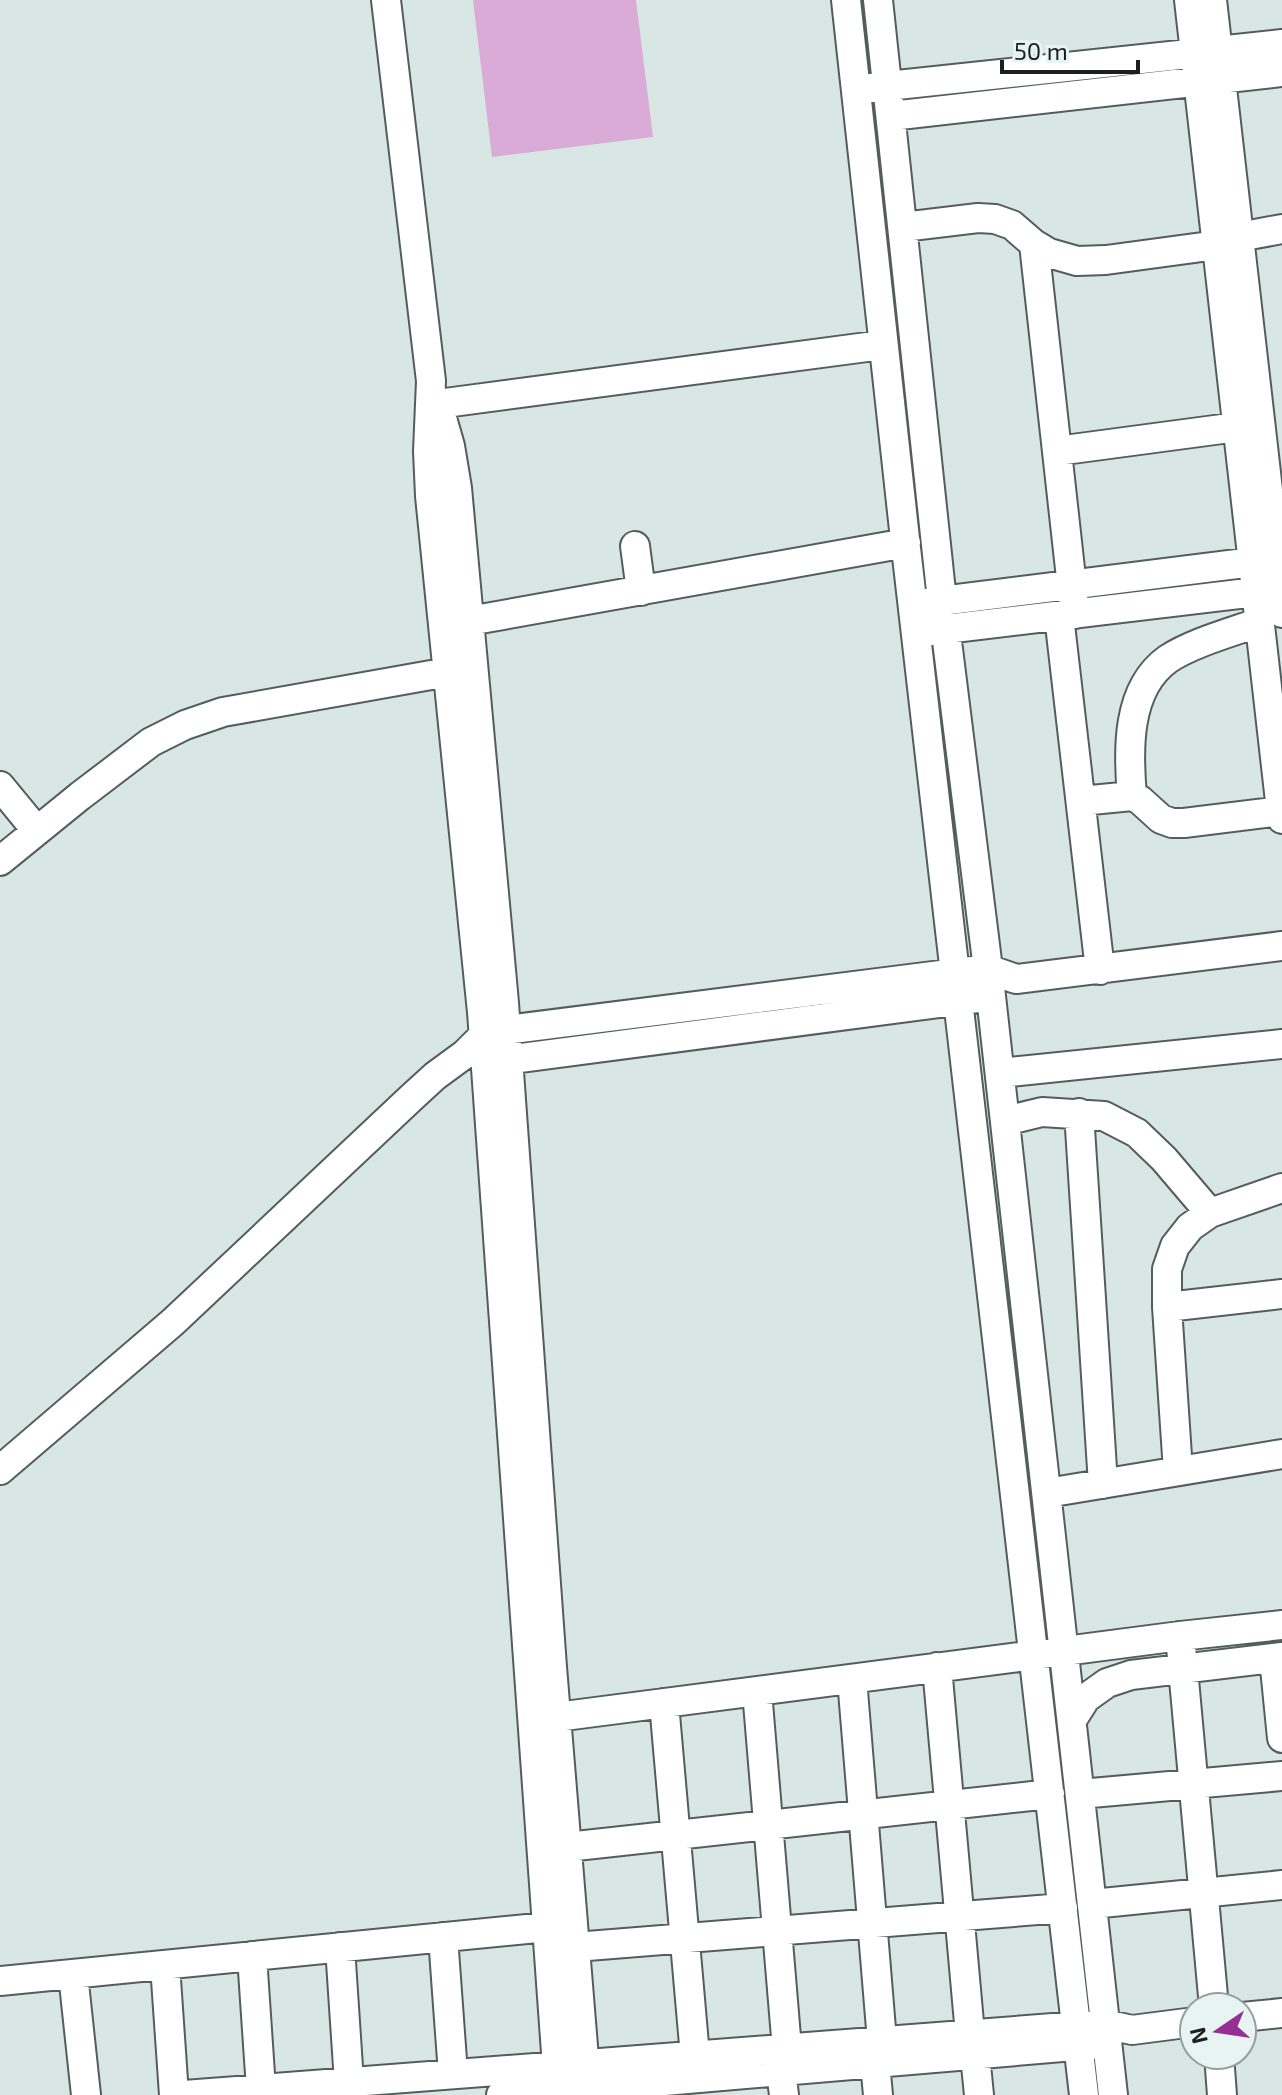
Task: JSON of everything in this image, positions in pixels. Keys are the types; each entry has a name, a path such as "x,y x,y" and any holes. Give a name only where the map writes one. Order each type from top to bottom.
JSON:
{"street":[{"path":"386,0 433,397 428,451 430,496 489,1048 545,1718 547,1927 572,2083"},
{"path":"846,0 882,345 1084,2095"},
{"path":"878,0 942,601 990,982 1092,1904 1115,2032 1113,2095"},
{"path":"1189,0 1206,52 1210,80 1228,241 1237,427 1270,560"},
{"path":"1206,52 1212,0"},
{"path":"855,89 1282,44"},
{"path":"891,116 1282,72"},
{"path":"903,227 978,218 995,219 1012,225 1049,253 1077,261 1106,260 1228,241 1282,229"},
{"path":"1228,241 1273,448 1270,560 1282,819"},
{"path":"1034,244 1072,585 1067,615 1081,801 1100,970"},
{"path":"433,397 882,345"},
{"path":"433,397 450,446 457,488 469,621 489,1048"},
{"path":"1057,451 1237,427"},
{"path":"469,621 906,543"},
{"path":"635,546 641,591"},
{"path":"914,604 1270,560"},
{"path":"917,633 1067,615 1272,601"},
{"path":"1132,796 1129,768 1134,712 1153,674 1167,660 1272,601"},
{"path":"0,786 14,841 151,742 185,725 223,712 448,672"},
{"path":"1081,801 1132,796 1161,819 1172,823 1281,811"},
{"path":"0,1470 173,1322 419,1090 489,1048 1282,946"},
{"path":"1000,1073 1282,1044"},
{"path":"1005,1121 1042,1112 1104,1116 1137,1133 1164,1159 1210,1213"},
{"path":"1079,1113 1103,1484"},
{"path":"1178,1471 1167,1307 1167,1269 1175,1246 1190,1227 1210,1213 1282,1188"},
{"path":"1167,1307 1282,1294"},
{"path":"1047,1493 1282,1454"},
{"path":"545,1718 1282,1625"},
{"path":"1180,1636 1213,1991"},
{"path":"1072,1720 1086,1698 1107,1683 1131,1675 1278,1657 1282,1738"},
{"path":"937,1667 979,2095"},
{"path":"852,1679 872,1924 878,2095"},
{"path":"757,1691 777,1931 784,2072"},
{"path":"664,1703 695,2076"},
{"path":"545,1718 567,1847 575,1947 572,2083"},
{"path":"1080,1794 1282,1776"},
{"path":"567,1847 1050,1794"},
{"path":"1092,1904 1282,1885"},
{"path":"575,1947 1063,1908"},
{"path":"0,1981 547,1927"},
{"path":"443,1937 453,2074"},
{"path":"340,1947 349,2082"},
{"path":"252,1956 261,2089"},
{"path":"165,1965 174,2095"},
{"path":"73,1974 86,2095"},
{"path":"1258,2015 1282,2013"},
{"path":"501,2095 572,2083 784,2072 878,2052 1078,2036 1178,2024"},
{"path":"1220,2071 1222,2095"},
{"path":"184,2095 453,2074 572,2083"}],"shaded area":[{"path":"473,0 636,0 653,137 492,157"}]}
